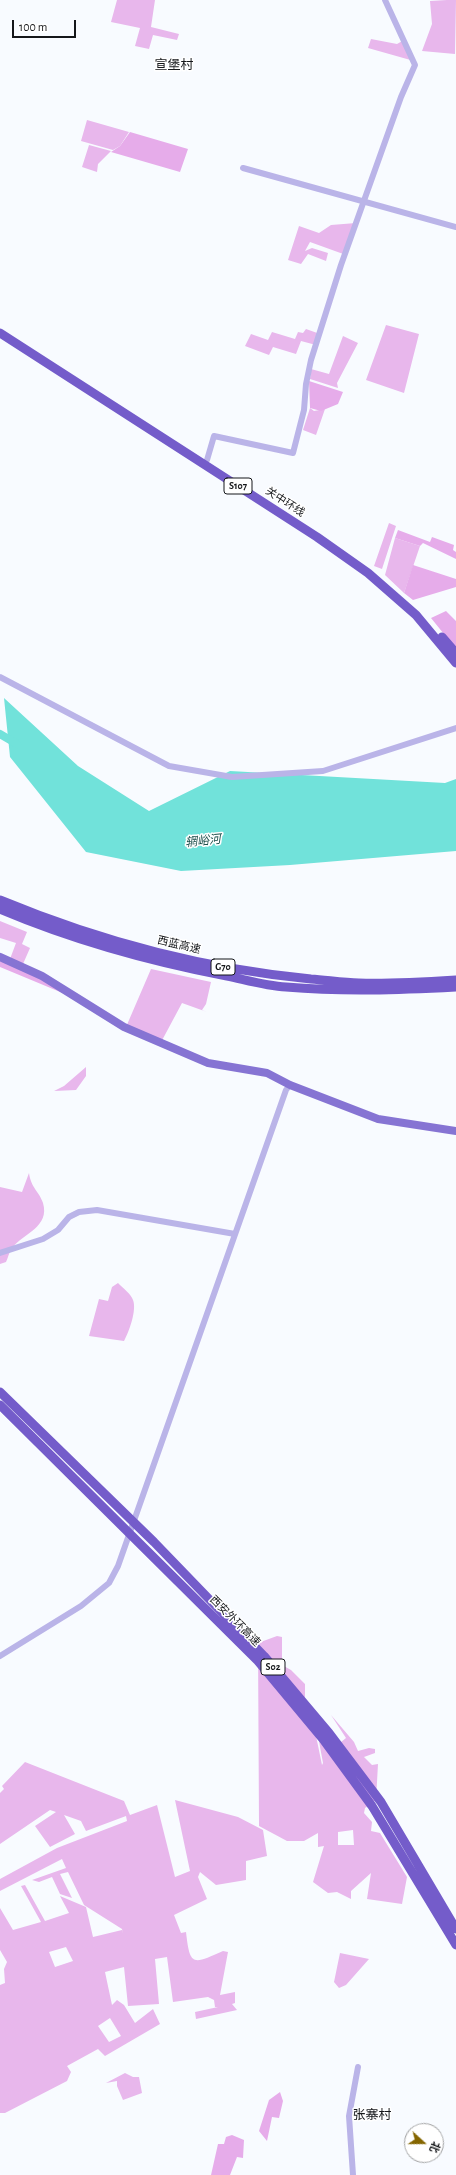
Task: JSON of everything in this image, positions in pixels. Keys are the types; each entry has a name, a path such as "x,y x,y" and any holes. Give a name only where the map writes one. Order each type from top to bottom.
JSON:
{"highway":[{"name":"关中环线","path":"0,327 321,533 372,570 418,612 456,653"},
{"name":"关中环线","path":"0,333 304,528 368,573 416,615 456,663"},
{"name":"西蓝高速","path":"0,900 42,918 125,945 206,964 283,976 358,983 456,980"},
{"name":"西蓝高速","path":"0,910 36,924 121,952 204,972 284,987 360,991 456,987"},
{"name":"西安外环高速","path":"0,1392 154,1542 264,1656 328,1733 381,1802 456,1929"},
{"name":"西安外环高速","path":"0,1405 258,1661 323,1739 372,1806 456,1945"}],"main road":[{"path":"0,958 42,976 124,1027 208,1063 267,1073 290,1085 378,1119 456,1131"}],"street":[{"path":"207,460 214,436 293,453 304,410 306,384 311,360 341,265 415,65 385,0"},
{"path":"244,168 365,200 456,227"},
{"path":"0,678 169,766 232,778 323,771 456,728"},
{"path":"0,1656 81,1606 109,1583 118,1566 286,1090 290,1085"},
{"path":"0,1253 43,1239 58,1230 69,1216 79,1212 97,1210 236,1234"},
{"path":"354,2175 349,2116 358,2067"}],"shaded area":[{"path":"117,0 155,0 151,27 179,34 177,40 153,35 149,49 135,46 140,28 111,22"},
{"path":"456,0 455,54 422,51 432,24 430,1"},
{"path":"371,39 397,44 404,40 414,61 368,48"},
{"path":"87,120 129,132 120,146 113,150 81,141"},
{"path":"130,132 188,149 180,172 111,152 120,146"},
{"path":"89,145 111,151 98,164 97,172 82,167"},
{"path":"356,223 346,255 310,242 305,251 312,248 328,253 326,261 308,254 301,264 288,260 299,226 319,233 331,225"},
{"path":"386,325 419,334 404,393 366,380"},
{"path":"306,329 320,334 316,345 301,341 296,354 273,347 269,355 245,346 251,334 268,340 272,332 295,339 298,332 303,333"},
{"path":"343,336 358,343 337,383 338,388 310,379 311,369 329,374"},
{"path":"309,381 343,392 338,404 321,411 310,408"},
{"path":"310,408 314,411 325,409 316,435 303,430"},
{"path":"389,523 396,526 382,569 374,566"},
{"path":"398,530 430,542 432,537 454,545 453,550 456,552 456,559 423,543 420,546 395,538"},
{"path":"395,538 420,546 404,593 385,575"},
{"path":"413,565 456,579 456,587 413,600 404,593"},
{"path":"446,611 456,621 456,649 431,618"},
{"path":"0,921 27,932 22,944 30,948 23,964 10,959 16,943 0,938"},
{"path":"0,961 34,974 65,994 0,967"},
{"path":"151,969 211,982 206,1004 202,1010 207,1012 182,1003 159,1046 126,1027"},
{"path":"86,1067 86,1076 76,1090 54,1091 64,1086"},
{"path":"29,1173 31,1182 43,1203 43,1218 35,1229 12,1248 6,1262 0,1264 0,1187 22,1192"},
{"path":"118,1283 131,1296 134,1304 132,1321 124,1341 89,1336 99,1299 108,1301 112,1287"},
{"path":"277,1636 282,1637 282,1665 291,1670 305,1684 305,1697 294,1706 315,1731 322,1765 323,1763 318,1736 331,1750 346,1738 331,1715 354,1742 358,1751 369,1748 375,1749 375,1753 364,1757 372,1765 378,1764 376,1800 365,1808 364,1813 372,1822 371,1831 380,1833 407,1877 402,1904 367,1899 371,1873 351,1891 351,1899 337,1892 328,1893 313,1882 324,1846 318,1847 318,1833 304,1841 287,1841 259,1826 258,1643","holes":["353,1830 354,1845 338,1845 338,1832"]},
{"path":"25,1762 124,1801 130,1815 157,1805 175,1877 190,1871 175,1800 238,1817 263,1830 267,1856 246,1861 246,1880 216,1885 200,1872 198,1877 207,1899 174,1915 181,1933 186,1932 189,1951 194,1960 205,1959 223,1951 228,1952 220,1995 235,1992 235,2003 232,2004 237,2010 196,2019 195,2012 218,2007 215,2007 214,2000 208,1997 173,2002 167,1957 155,1959 159,2004 128,2006 124,1967 105,1972 112,2005 117,2000 124,2005 135,2023 153,2009 160,2024 105,2056 98,2049 67,2066 71,2072 67,2081 5,2113 0,2113 0,1985 5,1983 4,1969 7,1962 0,1950 0,1908 13,1930 41,1922 21,1886 25,1885 45,1921 69,1913 60,1896 86,1907 93,1937 122,1930 123,1934 122,1929 84,1905 68,1872 60,1874 72,1898 60,1894 52,1877 39,1882 32,1880 66,1868 62,1859 0,1891 0,1879 57,1848 127,1821 126,1816 86,1831 81,1821 64,1815 75,1834 50,1847 35,1826 56,1812 50,1810 0,1844 0,1793 4,1789 2,1786","holes":["66,1947 73,1961 55,1967 49,1952","110,2018 121,2036 109,2042 98,2026"]},
{"path":"340,1953 369,1959 346,1985 339,1988 334,1982"},
{"path":"125,2073 133,2077 139,2077 142,2093 123,2100 117,2086 117,2081 106,2083"},
{"path":"280,2092 283,2101 279,2118 272,2117 267,2141 259,2131 269,2100"},
{"path":"232,2135 244,2140 243,2158 237,2157 230,2175 211,2175 218,2144 224,2144 226,2137"}],"water":[{"path":"4,698 78,766 149,811 230,771 445,783 456,779 456,851 290,865 181,871 86,852 10,757"}],"waterway":[{"name":"辋峪河","path":"0,734 17,744"}],"district":[{"name":"宣堡村","path":"174,65"},
{"name":"张寨村","path":"372,2115"}]}
